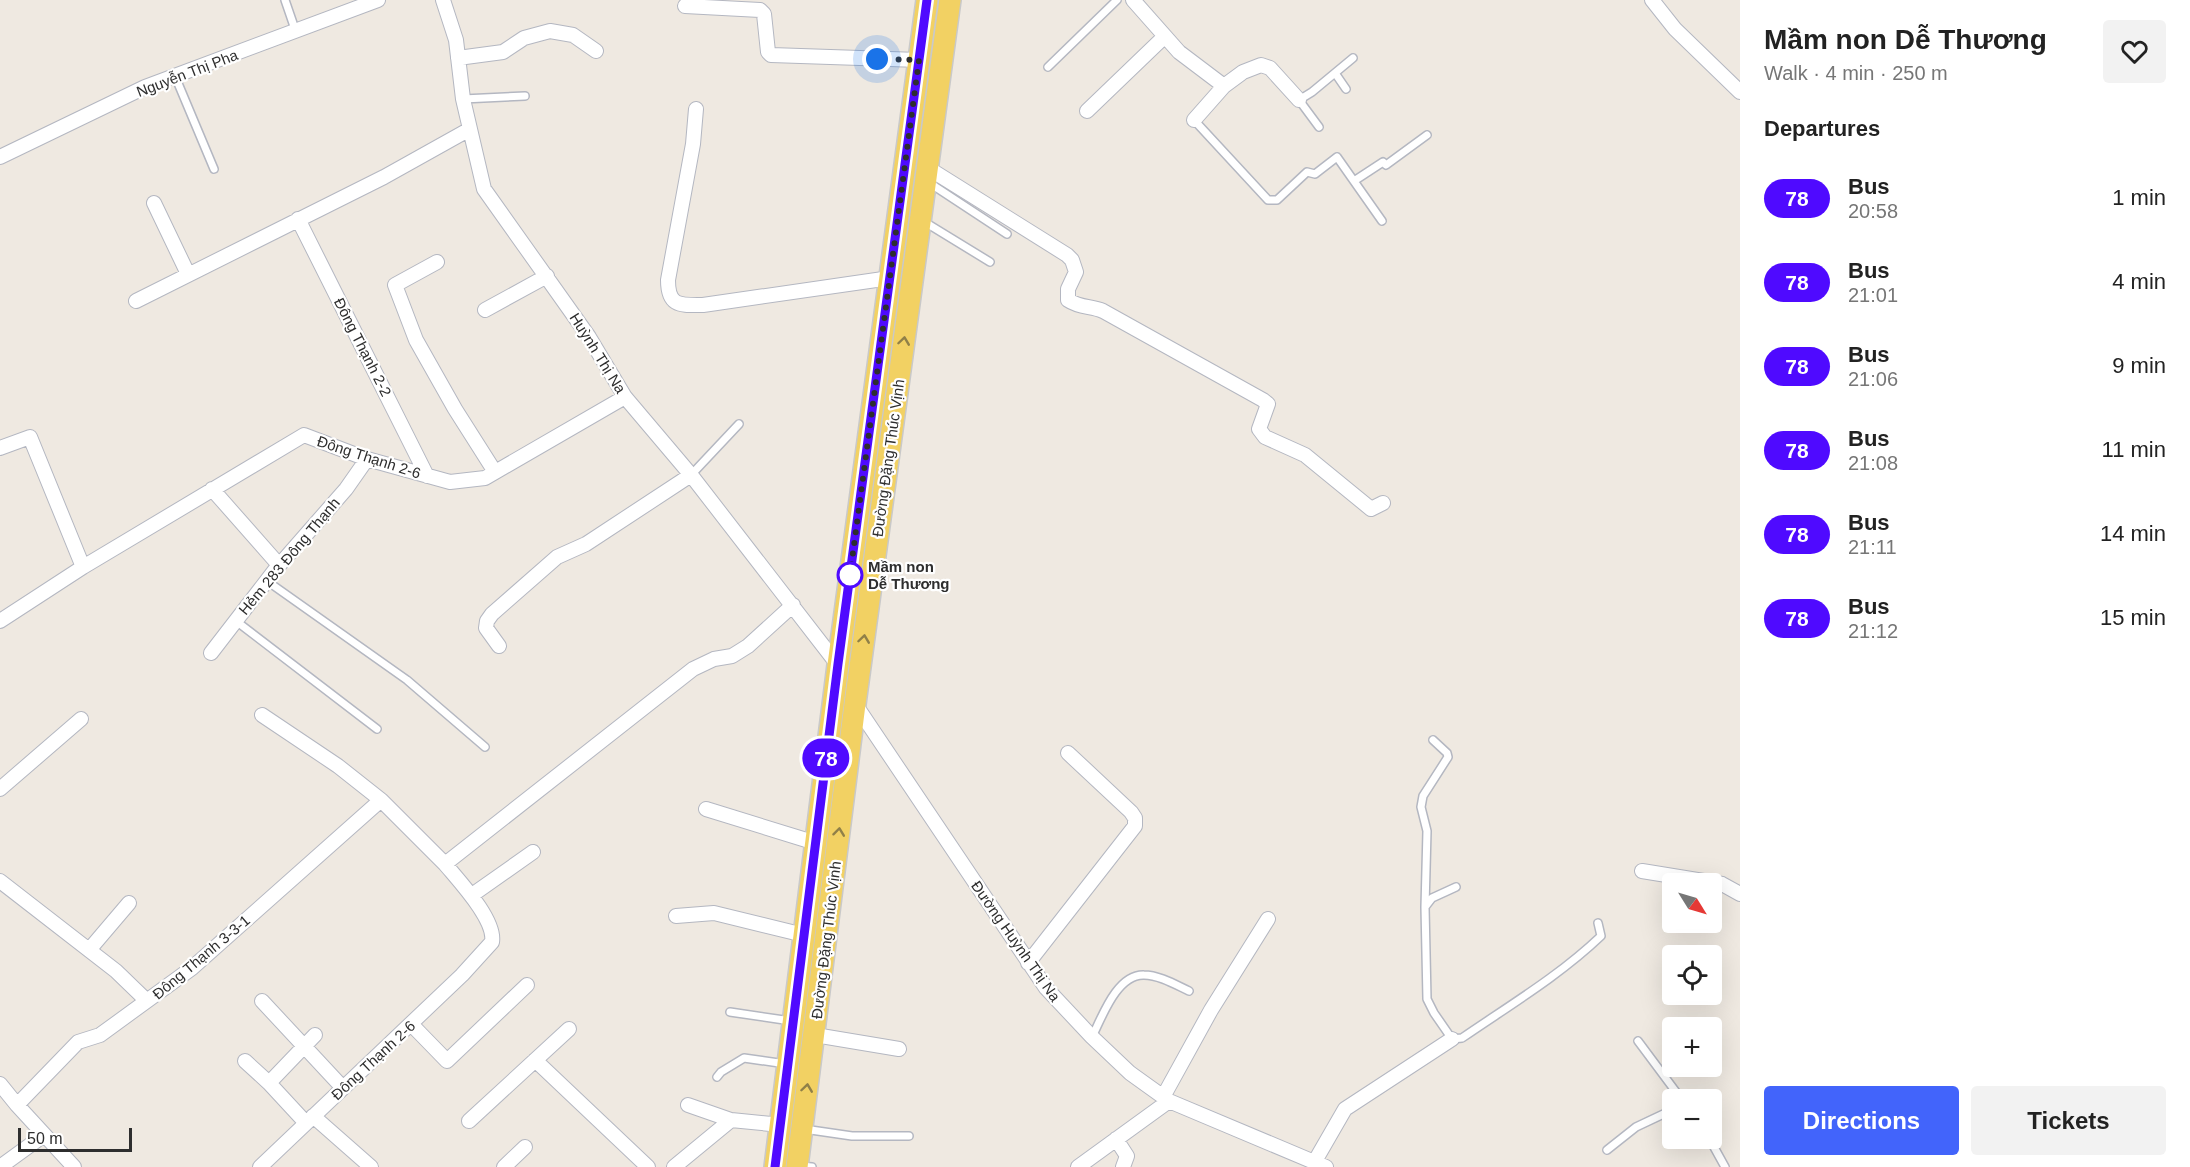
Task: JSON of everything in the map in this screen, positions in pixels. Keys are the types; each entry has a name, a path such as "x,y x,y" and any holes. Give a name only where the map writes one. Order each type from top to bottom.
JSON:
{"main road":[{"name":"Đường Đặng Thúc Vịnh","path":"775,1167 838,664 927,0"},
{"name":"Đường Đặng Thúc Vịnh","path":"802,1167 802,1128 855,704 950,0"}],"street":[{"name":"Nguyễn Thị Pha","path":"0,157 145,87 378,0"},
{"name":"Huỳnh Thị Na","path":"443,0 456,40 463,99 484,189 589,337 625,397 691,475 838,664"},
{"path":"1652,0 1675,29 1740,92"},
{"path":"1134,1 1179,52 1224,86"},
{"path":"685,6 760,10 764,14 768,51 771,55 919,60"},
{"path":"459,58 503,52 524,38 550,31 573,35 596,51"},
{"path":"1086,111 1164,37"},
{"path":"1194,120 1224,86 1243,72 1261,65 1270,69 1299,100"},
{"path":"696,109 693,144 668,280 668,294 674,302 683,305 703,305 890,278"},
{"path":"136,301 384,177 470,129"},
{"path":"927,175 1067,255 1072,260 1076,272 1068,289 1068,300 1085,308 1103,311 1263,400 1268,404 1259,429 1265,437 1305,455 1371,509 1383,503"},
{"path":"154,203 189,274"},
{"name":"Đông Thạnh 2-2","path":"298,219 427,476"},
{"path":"437,262 395,285 416,340 455,409 495,472"},
{"path":"485,310 547,276"},
{"name":"Đông Thạnh 2-6","path":"0,621 83,567 304,435 367,459 450,483 485,478 625,397"},
{"path":"0,447 30,437 83,567"},
{"name":"Hẻm 283 Đông Thạnh","path":"211,653 279,565 346,489 367,459"},
{"path":"499,646 486,628 487,621 527,582 556,557 586,544 691,475"},
{"path":"212,489 279,565"},
{"path":"445,864 693,669 714,659 732,656 748,646 793,604"},
{"name":"Đường Huỳnh Thị Na","path":"855,704 1028,963 1046,988 1092,1037 1130,1073 1166,1099 1321,1164"},
{"path":"262,715 338,766 381,800 445,864 472,895 533,852"},
{"path":"0,789 81,719"},
{"path":"1028,963 1135,826 1135,818 1131,812 1068,753"},
{"name":"Đông Thạnh 3-3-1","path":"17,1105 78,1042 100,1035 192,968 381,800"},
{"path":"706,809 816,843"},
{"path":"1642,871 1722,884 1740,894"},
{"path":"0,881 116,971 147,1001"},
{"name":"Đông Thạnh 2-6","path":"260,1167 485,952 492,942 493,935 472,895"},
{"path":"89,950 129,903"},
{"path":"676,916 714,913 804,935"},
{"path":"1078,1167 1166,1099 1211,1010 1268,919"},
{"path":"411,1024 447,1061 527,986"},
{"path":"262,1001 343,1088"},
{"path":"469,1121 569,1029"},
{"path":"269,1083 315,1035"},
{"path":"815,1035 899,1049"},
{"path":"1321,1164 1345,1109 1452,1039"},
{"path":"535,1060 648,1167"},
{"path":"245,1061 309,1120 371,1167"},
{"path":"0,1084 71,1166"},
{"path":"688,1105 731,1120 781,1125"},
{"path":"674,1167 731,1120"},
{"path":"0,1167 44,1135"},
{"path":"1116,1139 1127,1156 1123,1167"},
{"path":"504,1167 525,1147"}],"lane":[{"path":"285,0 296,32"},
{"path":"1048,67 1117,0"},
{"path":"1319,127 1299,100 1353,58"},
{"path":"1335,72 1346,89"},
{"path":"175,76 214,169"},
{"path":"463,99 525,96"},
{"path":"1194,120 1268,200 1277,200 1307,172 1315,174 1337,157 1382,221"},
{"path":"1354,180 1383,162 1386,165 1427,135"},
{"path":"927,175 1007,234"},
{"path":"921,220 990,262"},
{"path":"691,475 739,424"},
{"path":"267,581 407,681 485,747"},
{"path":"236,621 377,729"},
{"path":"1432,740 1447,753 1448,757 1423,795 1421,807 1427,831 1425,907 1427,999 1452,1039 1462,1038 1539,987 1581,954 1601,936 1598,923"},
{"path":"1425,907 1432,898 1456,887"},
{"path":"1092,1037 1115,991 1131,978 1143,975 1158,978 1189,991"},
{"path":"730,1012 794,1022"},
{"path":"1638,1041 1674,1089"},
{"path":"717,1077 744,1058 788,1064"},
{"path":"1607,1150 1636,1127 1662,1115"},
{"path":"802,1128 852,1136 909,1136"},
{"path":"1715,1149 1725,1167"}],"bus line":[{"name":"78","path":"775,1167 838,664 927,0"}],"place":[{"name":"Mầm non Dễ Thương","path":"850,575"}],"route":[{"path":"850,575 919,60 877,59"}]}
